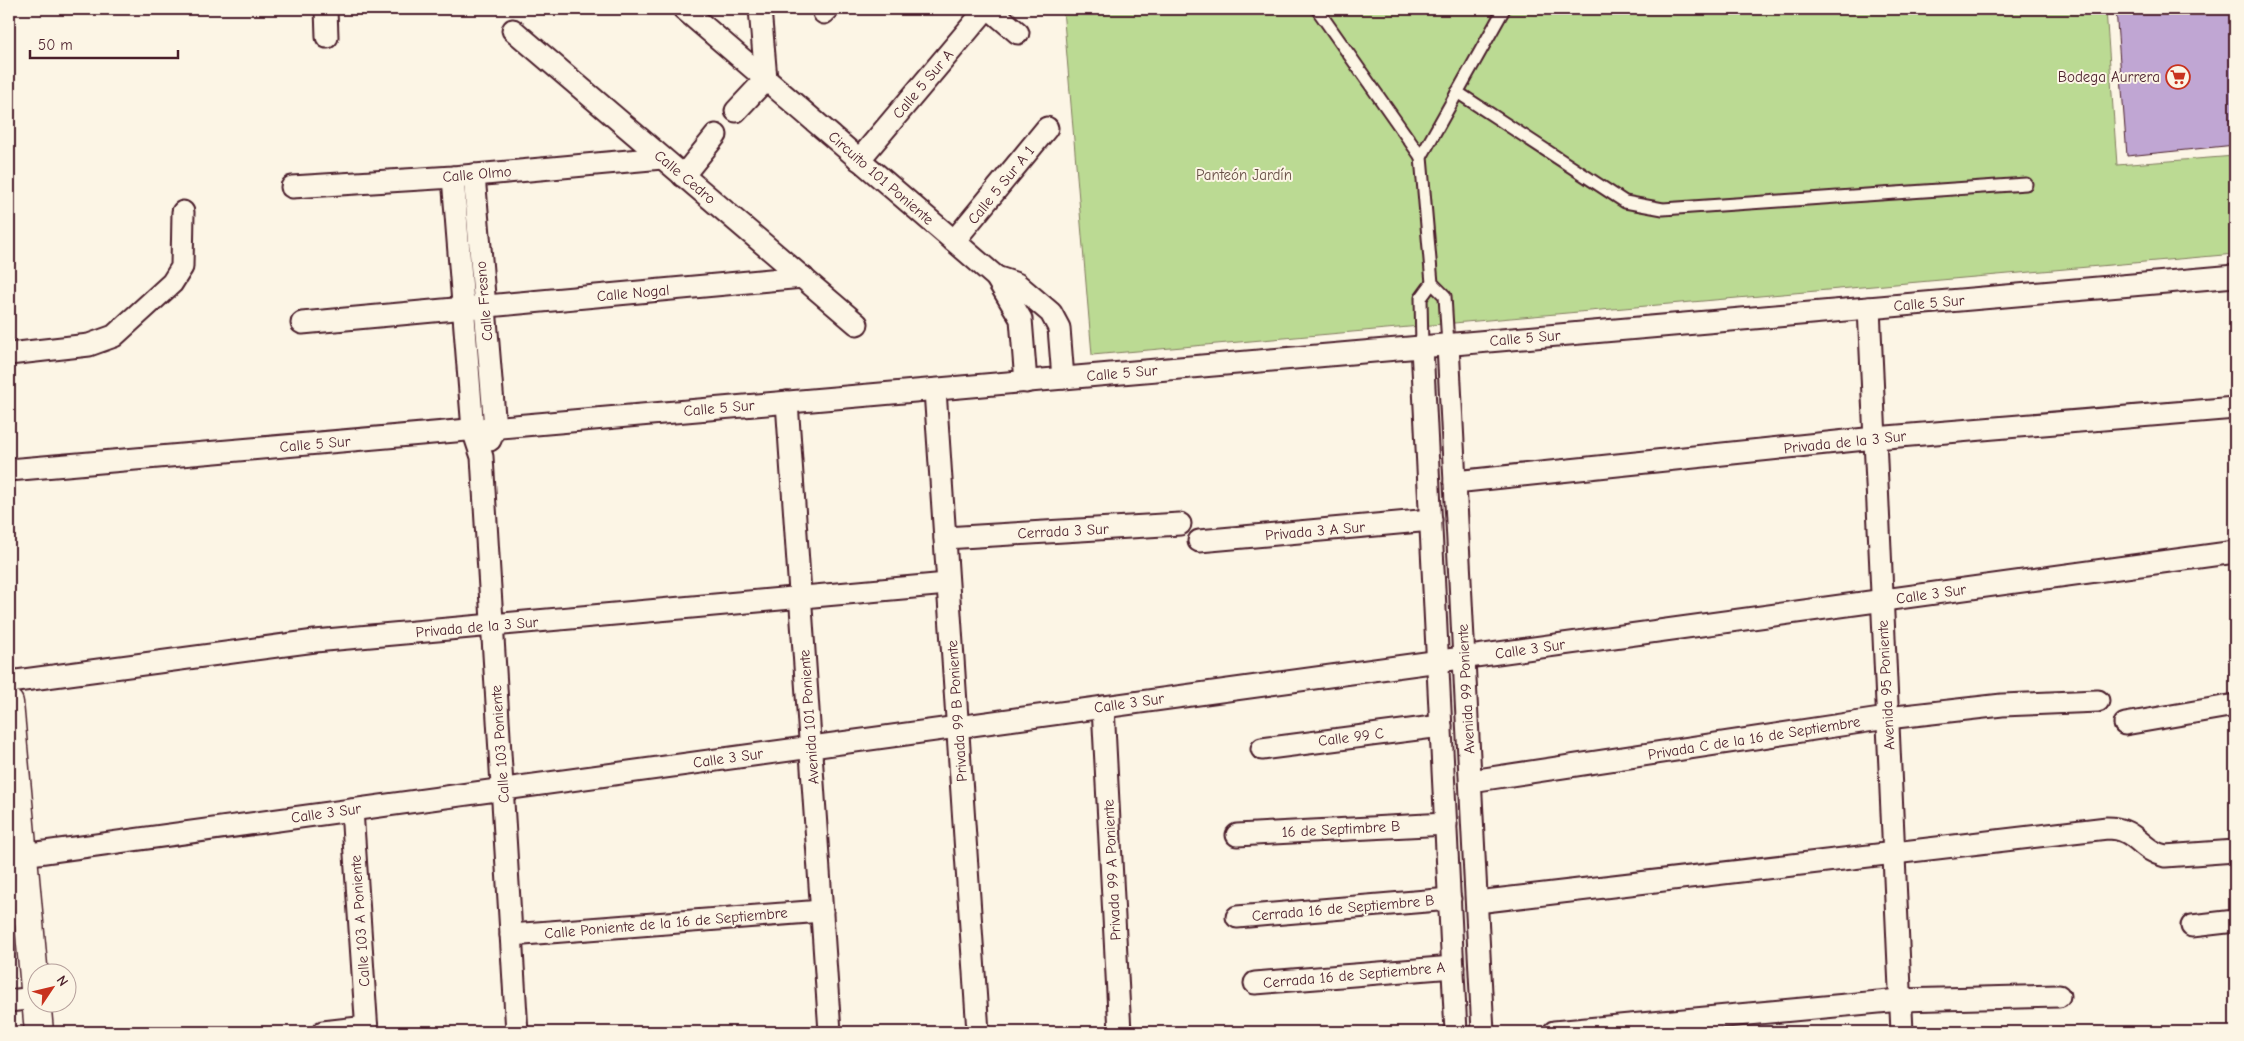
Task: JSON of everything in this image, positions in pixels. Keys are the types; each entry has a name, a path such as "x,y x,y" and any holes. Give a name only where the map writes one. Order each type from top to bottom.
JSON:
{"street":[{"path":"326,9 327,37"},
{"name":"Circuito 101 Poniente","path":"684,9 996,277 1021,319 1026,382"},
{"path":"736,111 766,79 760,9"},
{"name":"Calle 5 Sur A","path":"860,160 986,9"},
{"path":"990,9 1018,33"},
{"name":"Calle Cedro","path":"513,30 857,324"},
{"name":"Calle 5 Sur A 1","path":"954,241 1048,128"},
{"path":"683,176 716,135"},
{"name":"Calle Olmo","path":"292,187 463,176 662,158"},
{"name":"Calle Fresno","path":"463,176 485,306 496,428"},
{"name":"Calle Fresno","path":"463,176 464,308 473,430"},
{"path":"9,354 89,345 114,336 172,284 182,267 183,212"},
{"name":"Calle 5 Sur","path":"9,470 2235,276"},
{"name":"Calle Nogal","path":"302,323 803,277"},
{"name":"Circuito 101 Poniente","path":"996,277 1017,284 1051,313 1059,328 1063,378"},
{"name":"Avenida 95 Poniente","path":"1869,308 1902,1032"},
{"name":"Avenida 99 Poniente","path":"1448,345 1484,1032"},
{"name":"Avenida 99 Poniente","path":"1422,347 1456,1032"},
{"name":"Privada 99 B Poniente","path":"935,390 978,1032"},
{"name":"Avenida 101 Poniente","path":"787,402 830,1032"},
{"name":"Privada de la 3 Sur","path":"1455,482 1875,438 2235,408"},
{"name":"Calle 103 Poniente","path":"482,457 496,428"},
{"name":"Calle 103 Poniente","path":"473,430 482,457 517,1032"},
{"name":"Privada 3 A Sur","path":"1198,541 1431,520"},
{"name":"Cerrada 3 Sur","path":"945,538 1180,524"},
{"name":"Calle 3 Sur","path":"23,855 2235,552"},
{"name":"Privada de la 3 Sur","path":"9,682 315,642 948,584"},
{"name":"Privada C de la 16 de Septiembre","path":"1471,781 1887,718 2002,705 2098,700"},
{"path":"9,703 14,820 23,855 22,1000 39,1032"},
{"path":"2125,724 2235,705"},
{"name":"Privada 99 A Poniente","path":"1104,707 1120,1032"},
{"name":"Calle 99 C","path":"1262,749 1441,726"},
{"name":"Calle 103 A Poniente","path":"352,810 367,1030"},
{"name":"16 de Septimbre B","path":"1237,835 1446,824"},
{"path":"1477,902 2108,828 2117,828 2128,832 2154,853 2165,856 2235,851"},
{"name":"Cerrada 16 de Septiembre B","path":"1237,917 1450,899"},
{"name":"Calle Poniente de la 16 de Septiembre","path":"511,935 822,911"},
{"path":"2192,926 2235,921"},
{"name":"Cerrada 16 de Septiembre A","path":"1255,983 1453,967"},
{"path":"1554,1032 1900,1000 2060,996"},
{"path":"323,1032 367,1030"}],"lane":[{"path":"1317,9 1421,157 1432,283 1445,296 1448,345"},
{"path":"1421,157 1504,9"},
{"path":"1458,92 1625,202 1663,209 2026,184"},
{"path":"1422,347 1421,298 1432,283"}],"green space":[{"name":"Panteón Jardín","path":"1063,9 2106,9 2117,165 2235,156 2235,254 1092,355"}],"building":[{"name":"Bodega Aurrera","path":"2116,9 2235,9 2235,145 2127,156"}],"place":[{"name":"Bodega Aurrera","path":"2178,77"}]}
